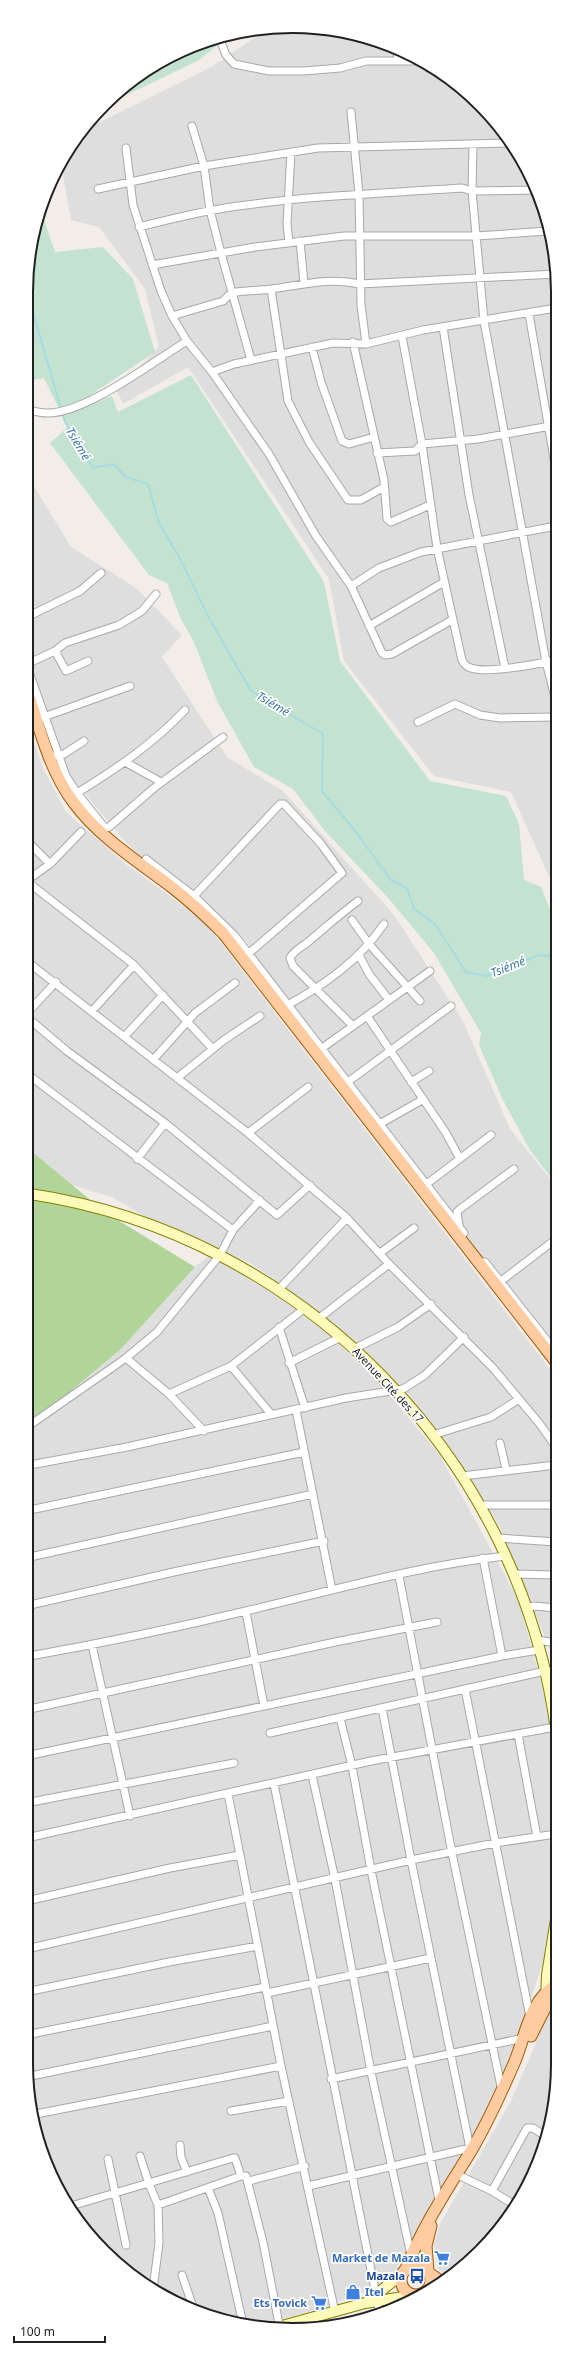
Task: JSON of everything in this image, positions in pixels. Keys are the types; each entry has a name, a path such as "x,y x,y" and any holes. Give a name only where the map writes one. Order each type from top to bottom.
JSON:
{"main road":[{"path":"33,705 40,719 70,797 91,824 199,910 241,956 424,1186 459,1232 479,1262 551,1356"},
{"path":"431,2282 428,2272 426,2246 430,2229 444,2202 494,2118 543,2005 546,1991 551,1988"},
{"path":"412,2293 408,2293 402,2286 404,2272 411,2255 439,2200 471,2149 502,2092 524,2038 530,2018 543,2005 551,2000"},
{"path":"404,2272 416,2265 437,2278"}],"street":[{"path":"221,43 226,55 234,64 269,71 304,72 340,68 366,61 409,61"},
{"path":"398,56 398,61"},
{"path":"351,112 358,194 360,284 366,344"},
{"path":"192,126 204,166 210,210 220,253 252,360"},
{"path":"98,189 204,166 318,148 504,143"},
{"path":"473,144 472,191 484,321 524,533 546,662 551,682"},
{"path":"126,148 129,182 139,227 172,316 187,341 212,372 269,454 316,536 351,586 382,653 389,656 452,620"},
{"path":"289,243 287,224 290,200 291,152"},
{"path":"139,227 210,210 290,200 358,194 462,188 472,191 530,190"},
{"path":"152,265 300,241 359,236 476,236 544,231"},
{"path":"300,241 304,283"},
{"path":"172,316 223,301 231,293 271,289 304,283 343,280 360,284 550,274"},
{"path":"271,289 286,388 294,415 309,442 348,500 361,500 384,487"},
{"path":"212,372 252,360 333,343 353,342 366,344 443,327 529,314 551,309"},
{"path":"529,314 551,443"},
{"path":"443,327 478,541 505,668"},
{"path":"402,336 422,444 437,548 462,660 466,666 476,669 505,668 551,661"},
{"path":"33,411 48,413 55,412 95,398 187,341"},
{"path":"353,342 384,487 388,521 430,505"},
{"path":"312,347 321,382 342,441 349,444 374,437"},
{"path":"377,453 415,451 422,444 505,435 551,426"},
{"path":"351,586 379,568 400,559 437,548 551,527"},
{"path":"33,614 80,591 101,573"},
{"path":"369,626 444,582"},
{"path":"33,661 55,652 66,644 119,625 142,611 156,594"},
{"path":"55,652 66,671 88,661"},
{"path":"33,689 40,719 92,701 115,690 130,686"},
{"path":"418,722 455,704 480,715 500,718 551,716"},
{"path":"77,793 125,762 164,732 185,710"},
{"path":"84,741 64,754 54,756 77,793 107,828 161,782 223,737"},
{"path":"125,762 161,782"},
{"path":"194,896 280,804 284,804 320,844 342,873 248,954"},
{"path":"33,876 50,864 81,832"},
{"path":"33,846 50,864"},
{"path":"146,860 194,896 222,921 248,954 283,1007 316,988 359,955 384,924"},
{"path":"33,886 134,965 213,1048"},
{"path":"353,1026 291,963 291,955 333,919 358,901"},
{"path":"352,920 369,944 420,1001"},
{"path":"359,955 369,974 389,1000"},
{"path":"92,1012 134,965"},
{"path":"33,966 56,982 153,1060 248,1133 348,1218 389,1264 464,1337 551,1433"},
{"path":"318,1051 430,970"},
{"path":"33,1007 56,982"},
{"path":"153,1060 195,1013 235,983"},
{"path":"124,1037 163,995"},
{"path":"344,1084 392,1051 451,1006"},
{"path":"177,1078 213,1048 260,1016"},
{"path":"367,1016 392,1051 422,1100 442,1127 460,1159"},
{"path":"33,1022 68,1051 165,1124 278,1215 310,1185"},
{"path":"411,1082 429,1071"},
{"path":"33,1078 137,1159 233,1230"},
{"path":"248,1133 308,1086"},
{"path":"377,1126 402,1110 422,1100"},
{"path":"137,1159 165,1124"},
{"path":"424,1186 491,1135"},
{"path":"459,1232 457,1212 514,1169"},
{"name":"Avenue Cité des 17","path":"33,1194 60,1198 116,1213 160,1229 220,1255 305,1308 318,1320 356,1348 396,1390 434,1435 480,1505 498,1538 526,1608 538,1645 551,1697"},
{"path":"33,1423 126,1358 157,1332 220,1255 233,1230 260,1200"},
{"path":"278,1290 348,1218"},
{"path":"380,1253 414,1228"},
{"path":"502,1281 551,1243"},
{"path":"479,1262 485,1262 502,1281 551,1345"},
{"path":"318,1320 389,1264"},
{"path":"356,1348 391,1331 431,1304"},
{"path":"169,1394 231,1366 305,1308"},
{"path":"279,1327 305,1408"},
{"path":"290,1363 341,1336"},
{"path":"33,1464 204,1431 271,1414 403,1389 425,1375 464,1337"},
{"path":"126,1358 169,1394 204,1431"},
{"path":"231,1366 271,1414"},
{"path":"434,1435 491,1416 519,1399"},
{"path":"296,1410 324,1541 332,1590"},
{"path":"500,1443 506,1469"},
{"path":"33,1509 304,1452"},
{"path":"462,1476 506,1469 551,1465"},
{"path":"33,1556 313,1494"},
{"path":"480,1505 551,1505"},
{"path":"498,1538 551,1542"},
{"path":"33,1604 178,1571 324,1541"},
{"path":"33,1655 92,1645 246,1612 332,1590 483,1558 506,1556"},
{"path":"483,1558 502,1656"},
{"path":"513,1574 551,1575"},
{"path":"400,1576 452,1853 502,2092"},
{"path":"526,1608 534,1606 551,1608"},
{"path":"246,1612 264,1706"},
{"path":"33,1708 255,1659 437,1622"},
{"path":"33,1754 113,1739 418,1674 502,1656 538,1645 551,1644"},
{"path":"92,1645 130,1816"},
{"path":"270,1733 545,1671 551,1671"},
{"path":"465,1689 530,2018"},
{"path":"308,2186 471,2149 450,2055 382,1708"},
{"path":"340,1718 352,1766 370,1870 439,2200"},
{"path":"33,1837 432,1748 476,1742 551,1728"},
{"path":"518,1734 537,1836"},
{"path":"33,1802 123,1783 234,1763"},
{"path":"312,1775 335,1879 371,2072 411,2255"},
{"path":"274,1784 296,1888 331,2079 379,2305"},
{"path":"228,1794 281,2066 305,2166 335,2312"},
{"path":"33,1948 110,1931 249,1897 335,1879 411,1860 452,1853 495,1843 551,1835"},
{"path":"33,1900 170,1868 240,1855"},
{"path":"33,1991 169,1962 258,1946"},
{"path":"543,2005 551,1950"},
{"path":"33,2034 266,1990 313,1983 431,1958"},
{"path":"546,1991 549,1963"},
{"path":"34,2075 273,2026"},
{"path":"331,2079 371,2072 410,2062 450,2055 524,2038"},
{"path":"38,2114 281,2066"},
{"path":"231,2111 289,2101"},
{"path":"492,2191 527,2128 533,2128 541,2133"},
{"path":"180,2144 181,2157 187,2172"},
{"path":"140,2156 149,2184 158,2205 159,2243 154,2283"},
{"path":"75,2205 234,2158 241,2176"},
{"path":"108,2159 110,2174 117,2193 126,2245"},
{"path":"249,2180 305,2166"},
{"path":"158,2205 245,2175 249,2180 275,2322"},
{"path":"460,2176 492,2191 510,2203"},
{"path":"208,2188 218,2213 242,2318"},
{"path":"379,2305 404,2272"},
{"path":"182,2275 191,2302"},
{"path":"295,2323 365,2303 379,2305 397,2300"}],"shaded area":[{"path":"292,33 326,35 359,42 391,53 422,68 436,77 463,97 487,121 507,148 524,177 531,193 546,241 549,258 551,292 551,881 511,792 434,776 344,661 329,579 188,367 123,404 117,391 159,347 145,289 99,227 71,220 63,172 77,148 94,125 211,67 259,35"},
{"path":"33,485 71,547 136,588 182,635 162,657 227,757 283,791 394,915 463,1021 510,1129 551,1180 551,1347 418,1179 244,939 129,846 72,779 33,686"},
{"path":"33,738 42,766 66,812 127,865 204,921 551,1371 551,1652 499,1525 448,1444 387,1372 310,1305 250,1263 149,1219 112,1197 72,1185 33,1152"},
{"path":"210,1255 274,1294 326,1332 375,1378 439,1454 520,1603 549,1713 551,1736 551,1911 543,1962 513,2053 487,2111 445,2181 396,2269 379,2286 317,2310 270,2322 241,2318 193,2303 162,2288 121,2259 97,2235 68,2194 47,2147 35,2098 33,2064 33,1419 67,1394 120,1350 195,1267"},
{"path":"551,2010 551,2064 549,2098 542,2131 531,2163 516,2194 487,2235 463,2259 444,2273 437,2267 434,2244 441,2222 511,2101"},
{"path":"382,2306 382,2306 359,2314 337,2319"}],"green space":[{"path":"220,44 199,60 119,99 148,77 177,60"},
{"path":"44,219 55,252 103,247 133,279 155,352 89,396 96,403 112,396 118,412 191,375 324,582 340,661 430,781 506,796 519,824 524,880 541,887 551,912 551,1177 530,1150 503,1100 479,1045 481,1033 434,953 390,900 325,831 293,789 254,767 217,701 194,642 181,619 167,583 149,575 50,443 68,427 44,378 33,380 33,292 35,258"},
{"path":"33,1152 106,1213 195,1267 120,1350 67,1394 33,1419 33,1236"}],"waterway":[{"name":"Tsiémé","path":"33,312 61,409"},
{"name":"Tsiémé","path":"62,413 65,422 93,468 113,464 126,477 148,484 159,523 178,555 210,620 251,691 323,734 322,791 355,831 391,880 407,888 414,909 435,924 466,972 487,976 539,955 551,956"}],"place":[{"name":"Market de Mazala","path":"442,2258"},
{"name":"Mazala","path":"417,2276"},
{"name":"Itel","path":"353,2292"},
{"name":"Ets Tovick","path":"319,2303"}]}
